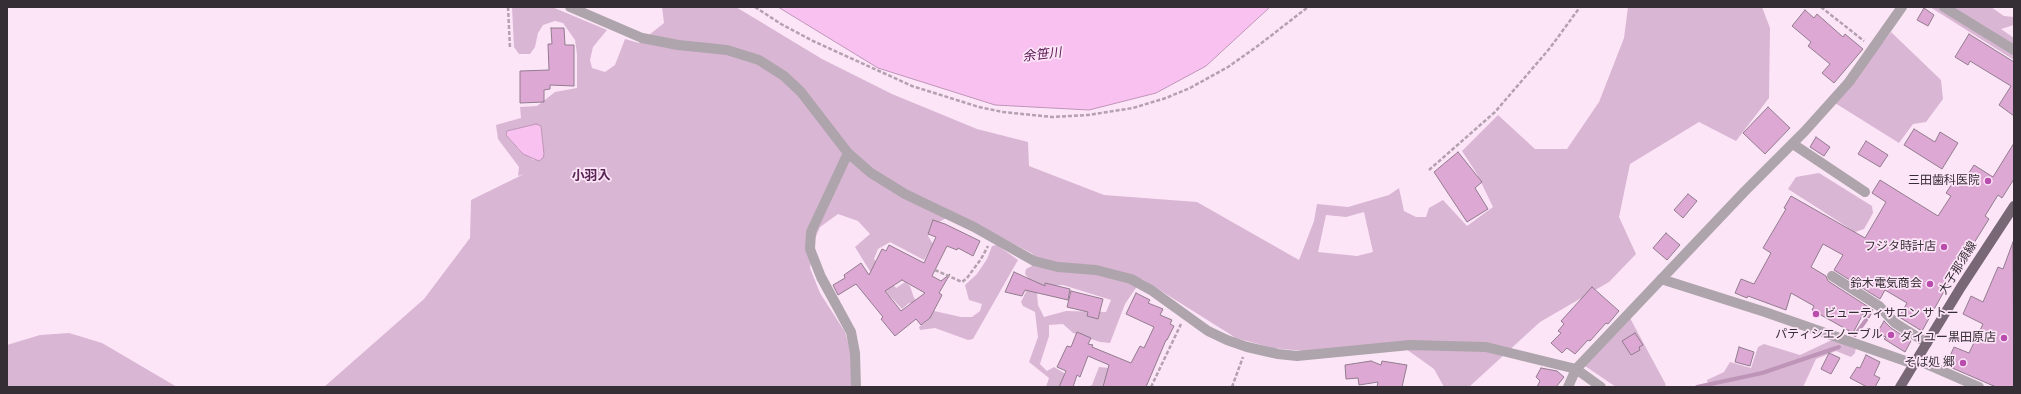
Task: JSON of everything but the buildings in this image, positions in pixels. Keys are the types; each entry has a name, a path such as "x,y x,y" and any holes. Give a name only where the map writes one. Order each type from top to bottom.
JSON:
{"main road":[{"name":"大子那須線","path":"1900,387 2013,206"}],"street":[{"path":"570,7 642,38 678,45 727,50 759,60 784,76 801,92 848,153 872,173 905,194 993,237 1034,261 1058,267 1096,270 1131,280 1151,290 1208,331 1247,347 1278,354 1297,356 1410,345 1486,347 1576,369 1601,387"},
{"path":"1568,387 1576,369 1793,144 1849,82 1874,49 1902,7"},
{"path":"1944,7 2014,50"},
{"path":"1793,144 1865,192"},
{"path":"848,153 811,232 810,249 822,277 851,332 855,353 856,387"},
{"path":"1832,276 1879,306 1895,323 1927,343"},
{"path":"1661,280 1765,312 1915,362 1979,387"}],"path":[{"path":"508,7 510,48"},
{"path":"756,7 781,24 813,42 912,86 979,107 1003,112 1052,117 1088,116 1133,108 1184,91 1228,67 1308,7"},
{"path":"1429,170 1495,112 1550,48 1580,7"},
{"path":"1821,7 1874,49"},
{"path":"935,270 962,282 967,278 981,259 993,237"},
{"path":"1151,387 1185,314"},
{"path":"1232,387 1247,347"}],"shaded area":[{"path":"512,7 552,7 607,30 593,47 590,60 592,68 605,72 615,65 625,39 639,43 664,23 662,7 736,7 822,59 892,94 977,129 1028,142 1029,166 1104,195 1197,202 1299,260 1314,221 1317,204 1348,207 1389,195 1399,188 1404,211 1416,217 1426,217 1429,208 1443,200 1467,226 1493,207 1477,174 1462,151 1498,115 1535,149 1567,149 1599,102 1624,38 1628,7 1762,7 1770,28 1769,98 1736,141 1699,122 1630,164 1619,217 1636,254 1609,282 1540,322 1469,387 1444,387 1434,369 1406,349 1303,351 1273,348 1236,338 1142,279 1125,304 1110,343 1100,342 1073,333 1063,324 1049,325 1049,336 1040,364 1047,371 1054,367 1064,373 1065,387 1046,387 1049,378 1029,362 1038,337 1035,312 1023,306 1021,302 1031,281 1025,274 1026,269 1032,266 1033,254 955,213 932,226 928,236 933,244 924,260 890,242 878,249 874,259 896,288 905,282 910,286 914,298 925,309 961,317 972,317 980,311 982,304 969,300 965,285 977,274 987,259 992,246 997,245 1018,260 973,339 968,340 935,328 920,330 919,327 927,321 913,304 909,303 902,309 876,281 855,247 870,234 858,221 838,214 820,227 815,239 810,268 820,293 845,332 852,356 852,387 324,387 424,299 470,238 471,200 524,174 518,176 519,167 498,139 496,125 521,118 520,107 537,106 555,92 577,88 577,54 575,40 563,23 555,21 543,25 538,33 535,47 530,54 519,54 514,47","holes":["541,126 543,148 534,160 519,150 506,135 507,131","1364,212 1373,252 1357,256 1318,252 1326,215 1346,217","1063,285 1111,300 1106,312 1066,311 1044,317 1038,305 1037,293 1044,286"]},
{"path":"1930,7 1991,7 2004,16 2014,17 2014,25 2001,29 2014,38 2014,60"},
{"path":"1891,32 1941,80 1943,99 1926,122 1913,124 1899,143 1835,103"},
{"path":"1819,173 1872,206 1873,213 1864,229 1855,232 1788,189 1796,177"},
{"path":"1630,318 1666,387 1616,387 1585,366"},
{"path":"69,333 102,343 177,387 7,387 7,345 40,335"},
{"path":"1834,339 1856,347 1855,353 1851,357 1836,351 1816,359 1803,387 1709,387 1707,380 1724,372 1730,362 1751,368 1758,347 1764,344 1800,355"},
{"path":"1099,367 1109,368 1106,387 1088,387 1092,385"}],"water":[{"name":"余笹川","path":"778,7 1270,7 1206,66 1156,93 1089,110 995,105 878,68"},
{"path":"536,124 541,126 544,154 543,158 539,161 523,154 506,135 507,131"}],"waterway":[{"path":"1855,335 1866,320"},
{"path":"1697,387 1762,373 1839,347"}],"place":[{"name":"三田歯科医院","path":"1988,181"},
{"name":"フジタ時計店","path":"1944,247"},
{"name":"鈴木電気商会","path":"1930,284"},
{"name":"ビューティサロン サトー","path":"1816,314"},
{"name":"パティシエノーブル","path":"1891,335"},
{"name":"ダイユー黒田原店","path":"2004,338"},
{"name":"そば処 郷","path":"1963,363"}],"district":[{"name":"小羽入","path":"591,176"}]}
